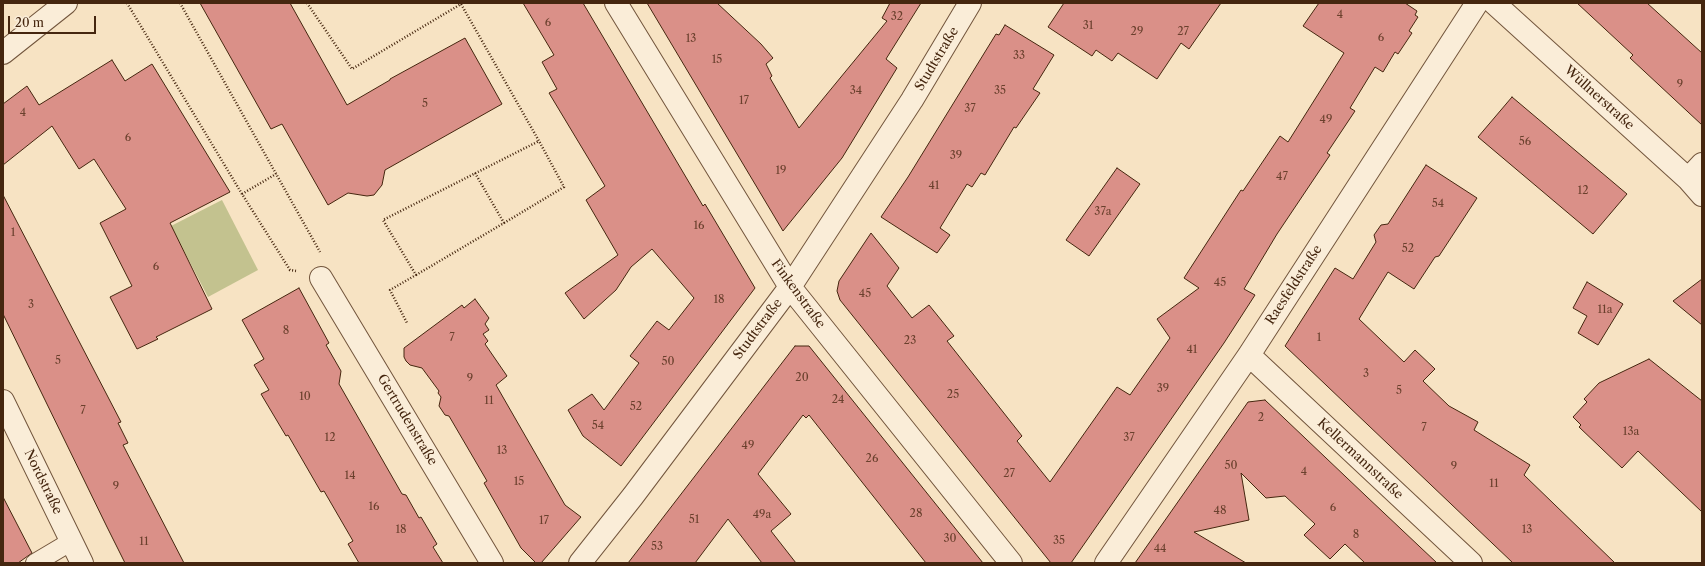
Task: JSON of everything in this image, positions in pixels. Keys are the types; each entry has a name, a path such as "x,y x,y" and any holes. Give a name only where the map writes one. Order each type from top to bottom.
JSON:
{"street":[{"path":"3,53 66,3"},
{"name":"Finkenstraße","path":"616,3 790,287 1011,563"},
{"name":"Studtstraße","path":"580,563 633,496 790,287 912,100 970,3"},
{"name":"Raesfeldstraße","path":"1106,563 1249,355 1477,3"},
{"name":"Wüllnerstraße","path":"1494,3 1697,179"},
{"name":"Gertrudenstraße","path":"321,278 492,563"},
{"name":"Kellermannstraße","path":"1249,355 1471,563"},
{"name":"Nordstraße","path":"3,401 82,563"}],"lane":[{"path":"35,563 72,541"}],"path":[{"path":"126,3 290,270 321,278 330,270 180,3"},
{"path":"307,3 352,69 461,4 564,187 390,290 408,323"},
{"path":"416,275 383,220 539,141"},
{"path":"242,194 276,174"},
{"path":"475,174 504,223"}],"shaded area":[{"path":"222,200 258,270 208,297 171,226"}],"building":[{"path":"200,3 290,3 347,105 390,79 465,38 502,104 385,170 382,185 374,195 367,196 348,193 328,205 282,124 271,129"},
{"path":"523,3 583,3 703,206 705,204 755,288 621,466 583,436 568,410 592,394 604,410 639,363 630,356 657,321 669,330 694,298 652,249 631,267 616,290 584,319 565,293 618,255 586,200 605,186 549,93 557,89 542,62 554,55"},
{"path":"647,3 717,3 761,44 773,58 766,64 772,76 770,78 799,128 887,21 882,18 890,3 921,3 886,59 897,68 842,158 783,231"},
{"path":"1064,3 1221,3 1189,49 1181,43 1157,79 1118,53 1112,61 1096,50 1092,56 1048,27"},
{"path":"1319,3 1405,3 1417,11 1415,15 1418,17 1409,31 1412,33 1398,54 1395,52 1383,72 1375,67 1350,108 1355,111 1327,153 1330,155 1277,234 1244,289 1255,295 1224,343 1071,563 1051,563 840,300 837,291 839,281 871,233 899,268 887,286 912,318 929,305 954,336 947,341 1022,436 1017,441 1050,482 1117,387 1130,395 1170,338 1157,319 1199,288 1184,278 1241,190 1243,191 1280,136 1288,142 1344,53 1303,26"},
{"path":"1577,3 1647,3 1702,53 1702,125 1630,58 1633,55"},
{"path":"1005,25 1054,55 1033,89 1040,93 1016,128 1014,127 985,175 981,173 972,187 967,184 940,228 950,235 937,253 881,217 908,177 996,34 999,35"},
{"path":"112,60 125,81 152,64 230,192 170,223 212,309 156,337 158,339 137,349 110,297 132,286 100,223 126,209 94,159 79,169 52,126 3,165 3,104 27,86 39,105"},
{"path":"1512,97 1627,194 1593,234 1478,137"},
{"path":"1426,165 1477,198 1439,256 1435,257 1414,289 1388,272 1359,319 1404,362 1415,350 1435,369 1423,381 1449,406 1478,422 1474,430 1530,465 1524,475 1615,563 1513,563 1285,346 1335,268 1353,279 1376,242 1374,235 1381,225 1388,224"},
{"path":"1117,168 1140,184 1089,256 1066,240"},
{"path":"3,195 121,422 118,423 128,443 123,445 184,563 125,563 107,527 3,314"},
{"path":"1702,279 1702,325 1673,301"},
{"path":"1587,282 1623,304 1598,345 1578,333 1587,316 1573,308"},
{"path":"299,288 329,343 326,345 341,371 339,384 402,494 406,495 419,518 421,517 437,544 433,547 443,563 359,563 348,544 353,541 324,491 321,492 288,435 286,436 261,394 269,390 254,365 264,359 242,320"},
{"path":"475,299 489,318 485,324 489,330 483,334 488,341 485,344 507,376 496,385 565,505 581,517 541,563 536,563 521,548 484,483 487,481 449,416 445,415 439,406 441,397 438,393 439,391 422,368 410,365 404,357 404,348 462,305 464,308"},
{"path":"795,346 809,346 983,563 926,563 809,415 806,418 803,415 758,474 791,514 771,531 796,563 762,563 728,519 695,563 628,563"},
{"path":"1649,359 1702,401 1702,512 1638,451 1622,468 1579,427 1581,425 1573,417 1587,402 1584,399 1599,383"},
{"path":"1265,400 1437,563 1365,563 1345,544 1330,559 1304,535 1315,524 1285,496 1266,498 1241,473 1249,520 1194,532 1246,563 1135,563 1248,402"},
{"path":"3,497 32,553 18,563 3,563"}]}
